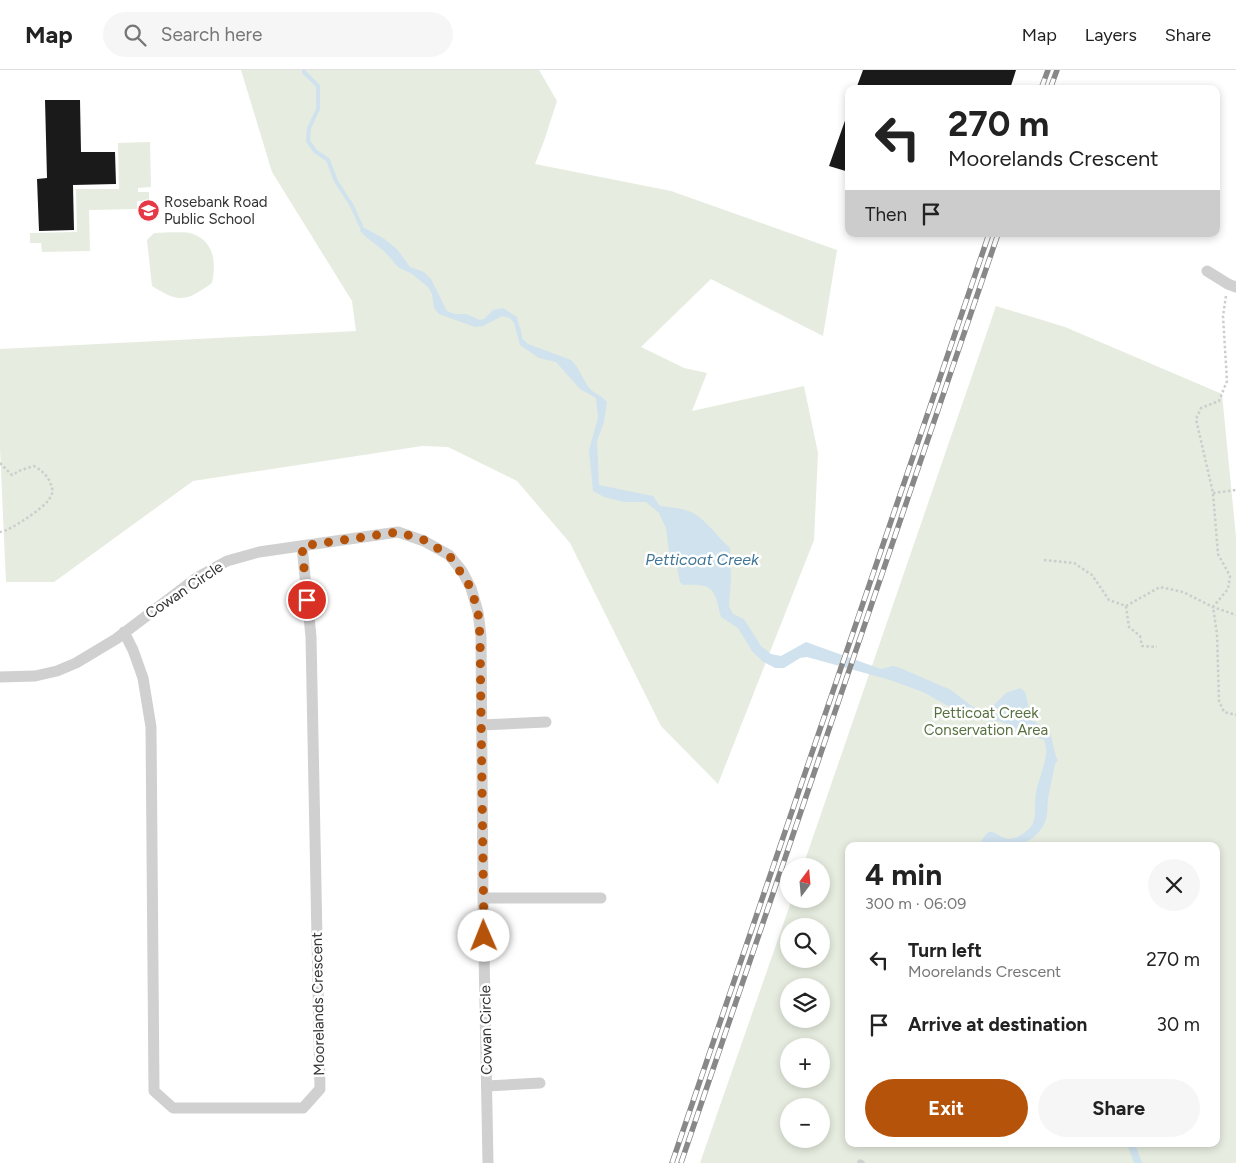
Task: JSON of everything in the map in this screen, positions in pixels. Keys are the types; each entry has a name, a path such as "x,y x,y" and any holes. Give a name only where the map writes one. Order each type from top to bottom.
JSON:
{"street":[{"path":"1207,271 1232,286"},
{"name":"Cowan Circle","path":"0,677 35,676 57,671 100,649 198,577 227,561 259,552 398,532 424,540 449,555 471,588 478,612 480,636 488,1163"},
{"name":"Moorelands Crescent","path":"124,632 143,678 151,727 154,1090 173,1108 303,1108 320,1089 311,637 302,546"},
{"path":"482,725 546,722"},
{"path":"483,898 600,898"},
{"path":"487,1086 540,1083"}],"path":[{"path":"1232,286 1223,316 1227,381 1219,401 1201,408 1196,419 1213,493 1218,554 1230,576 1228,589 1213,607 1217,634 1219,701 1224,712 1236,715"},
{"path":"0,463 12,475 34,466 44,472 50,480 53,492 48,502 18,524 4,532 0,532"},
{"path":"1213,493 1236,490"},
{"path":"1044,560 1074,564 1092,575 1109,600 1126,606 1160,587 1183,592 1213,607 1236,615"},
{"path":"1126,606 1129,627 1140,636 1142,646 1157,647"}],"green space":[{"path":"241,70 539,70 557,101 535,164 671,191 837,250 823,336 711,279 641,347 684,368 707,373 692,411 804,386 818,453 814,540 718,784 661,726 570,543 517,481 448,447 422,446 193,481 54,582 6,582 0,448 0,349 356,331 352,301 272,172"},
{"path":"150,142 151,187 138,188 138,192 149,192 149,201 137,201 137,209 89,210 90,251 42,252 41,243 30,243 30,233 77,232 76,189 119,189 118,143"},
{"path":"154,233 189,233 206,242 214,261 212,283 196,294 183,298 170,296 152,286 147,240"},
{"name":"Petticoat Creek Conservation Area","path":"996,306 1065,327 1222,394 1236,537 1236,1163 700,1163 780,933 780,968 830,968 830,918 785,918 789,908 830,908 830,858 806,858"}],"water":[{"name":"Petticoat Creek","path":"361,226 383,238 397,249 410,267 424,272 431,279 447,311 455,314 466,314 480,320 484,319 493,310 503,308 517,317 522,338 528,344 571,360 574,363 591,390 607,402 604,422 597,441 599,485 653,496 660,506 691,512 707,524 730,548 731,579 729,606 733,614 744,619 761,646 771,654 781,656 806,642 881,669 893,666 900,668 951,690 973,707 988,711 1006,693 1020,688 1025,692 1032,720 1050,732 1058,760 1055,764 1046,819 1041,830 1024,842 981,842 989,832 1011,839 1022,834 1032,826 1035,817 1036,792 1046,752 1044,740 999,721 968,717 923,692 890,680 807,657 800,658 784,668 775,668 762,661 752,651 738,628 721,617 711,590 707,587 683,585 680,582 677,567 669,552 666,528 659,513 646,502 624,502 604,497 593,491 589,450 598,418 596,398 580,389 556,362 539,358 520,345 514,323 510,318 502,316 483,326 475,327 439,314 434,308 432,294 428,287 412,274 398,267 384,251 360,231"},
{"path":"1128,1147 1136,1147 1142,1163 1134,1163"}],"building":[{"path":"863,70 1016,70 1011,85 857,85"},
{"path":"45,100 80,100 81,152 115,152 116,184 73,185 74,230 39,231 37,179 47,178"},
{"path":"845,121 845,171 829,166"}],"waterway":[{"name":"Petticoat Creek","path":"304,70 318,86 318,109 309,128 308,141 315,151 328,160 336,181 352,206 361,226"}],"railway":[{"path":"1042,85 1048,70"},
{"path":"1051,85 1057,70"},
{"path":"672,1163 988,237"},
{"path":"681,1163 997,237"}],"place":[{"name":"Rosebank Road Public School","path":"148,211"}],"route":[{"path":"307,600 302,546 398,532 424,540 449,555 462,571 471,588 478,612 480,636 484,936"}]}
